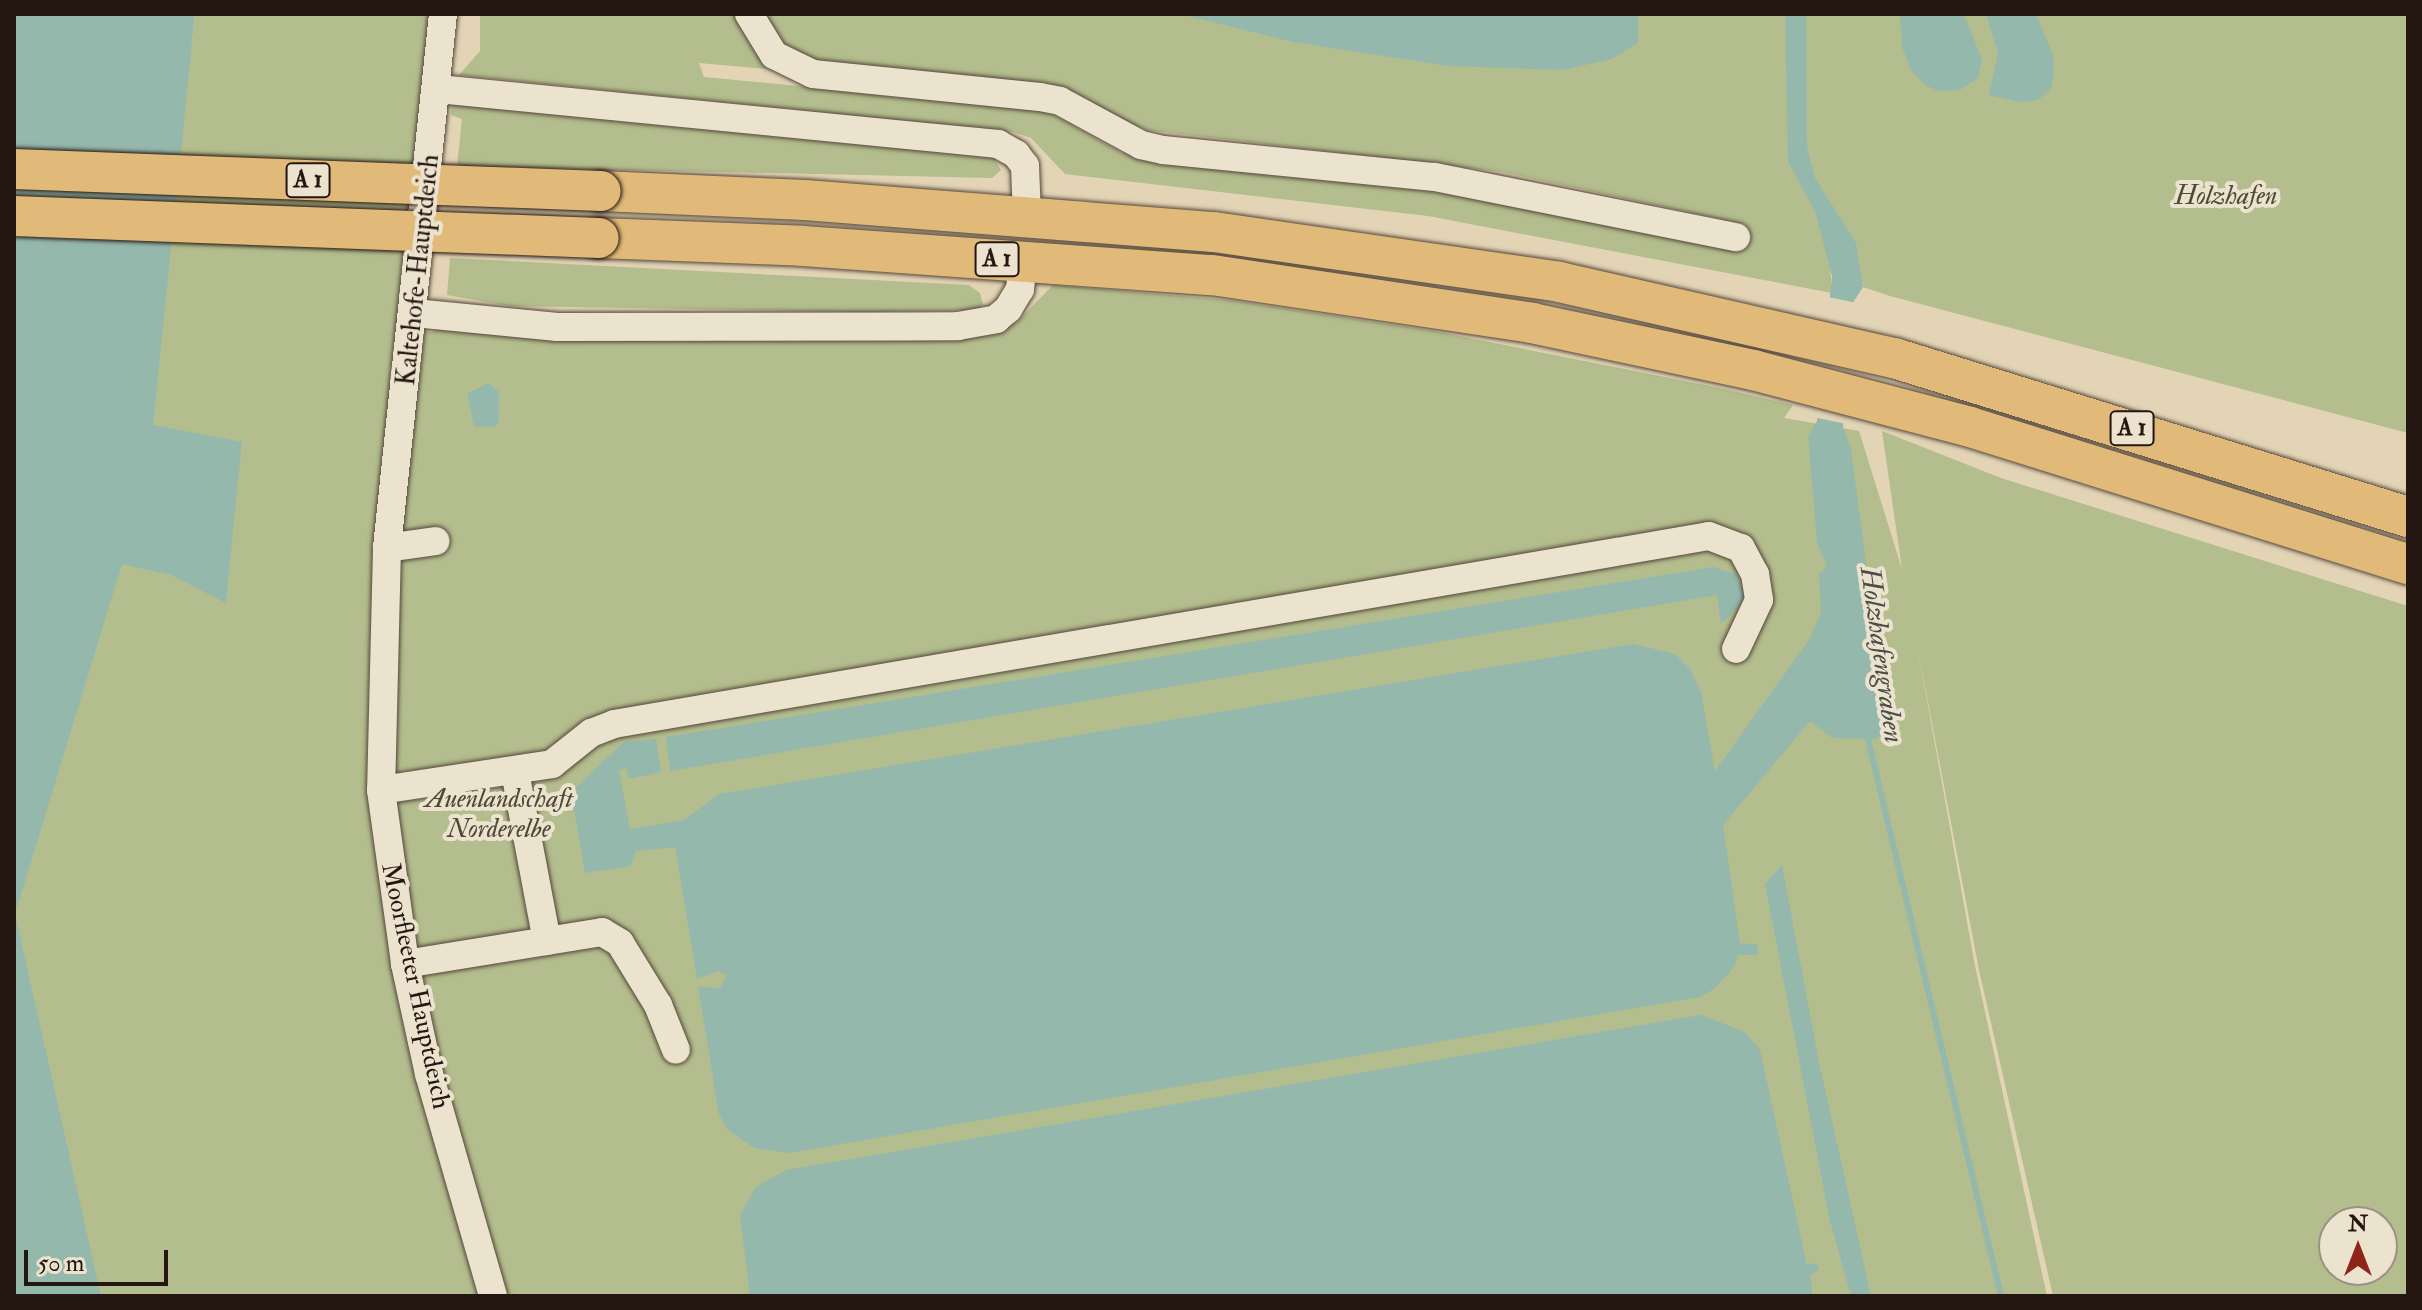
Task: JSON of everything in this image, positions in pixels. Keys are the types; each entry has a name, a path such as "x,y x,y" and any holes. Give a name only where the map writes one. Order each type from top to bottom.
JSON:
{"highway":[{"name":"A 1","path":"14,169 601,191 1027,215 1368,252 1559,282 1807,335 2408,517"},
{"name":"A 1","path":"14,216 599,238 1023,261 1212,275 1353,292 1622,341 1849,394 2408,564"}],"lane":[{"name":"Kaltehofe-Hauptdeich","path":"388,537 438,89 443,14"},
{"path":"749,14 774,55 813,74 1040,97 1060,101 1141,145 1163,150 1435,177 1736,237"},
{"path":"438,89 998,144 1016,154 1025,166 1027,215"},
{"path":"414,313 588,328 983,323 1008,309 1020,289 1023,261"},
{"path":"381,790 552,764 591,733 614,724 1709,536 1741,548 1755,574 1759,600 1736,649"},
{"path":"388,537 436,541"},
{"name":"Moorfleeter Hauptdeich","path":"388,537 381,790 405,964 429,1074 493,1296"},
{"path":"515,772 547,941"},
{"path":"405,964 602,932 620,943 658,1005 676,1050"}],"green space":[{"name":"Auenlandschaft Norderelbe","path":"195,14 434,14 404,331 432,332 442,324 862,336 1016,323 1053,285 1228,300 1434,331 1725,389 1793,405 1784,418 1859,431 1902,569 1882,431 2001,478 2408,606 2408,1296 2053,1296 1979,970 1916,639 1975,966 2047,1296 14,1296 14,318 162,322"},
{"name":"Holzhafen","path":"480,14 2408,14 2408,433 1890,296 1863,287 1862,281 1830,265 1832,293 1428,216 1065,174 1031,138 1013,132 459,75 480,51","holes":["699,63 1052,94 1147,130 1502,172 1745,224 1747,248 1441,187 1122,153 1045,110 704,77"]},
{"path":"452,99 989,150 1001,170 992,178 457,166 462,119 451,115"},
{"path":"450,258 969,285 980,293 983,305 976,310 860,312 509,306 447,295"}],"water":[{"path":"14,14 195,14 153,425 242,442 226,603 171,575 122,564 15,914 101,1296 14,1296"},
{"path":"1180,14 1638,14 1638,43 1612,59 1563,70 1449,66 1293,42"},
{"path":"1785,14 1806,14 1807,147 1815,178 1856,243 1863,287 1854,301 1843,427 1851,449 1888,729 1876,739 1832,738 1810,721 1723,825 1740,943 1758,945 1757,955 1738,955 1735,966 1714,989 1700,997 789,1153 754,1148 727,1129 719,1114 698,987 720,988 727,976 718,971 697,979 675,847 636,851 631,866 585,873 571,792 624,742 656,739 661,772 629,779 626,767 619,771 630,829 684,820 719,794 1633,644 1675,654 1691,670 1701,692 1715,771 1809,640 1821,613 1819,574 1827,566 1817,542 1808,436 1817,421 1832,276 1815,211 1788,162"},
{"path":"1900,14 1964,14 1982,60 1978,78 1960,90 1939,91 1925,85 1911,70 1902,47"},
{"path":"1986,14 2036,14 2053,55 2054,74 2051,89 2038,100 2019,102 1989,95 1998,53"},
{"path":"488,383 499,392 499,422 494,427 474,426 467,394"},
{"path":"1713,567 1738,575 1746,600 1721,624 1717,595 670,771 666,737"},
{"path":"1782,865 1819,1062 1871,1296 1851,1296 1830,1221 1765,884"},
{"path":"1701,1015 1745,1032 1760,1050 1807,1265 1817,1263 1819,1270 1810,1275 1813,1296 750,1296 740,1215 756,1187 786,1170"}],"pier":[{"path":"1828,297 1857,303 1846,424 1813,417"}],"waterway":[{"name":"Holzhafengraben","path":"1866,731 2001,1296"}]}
